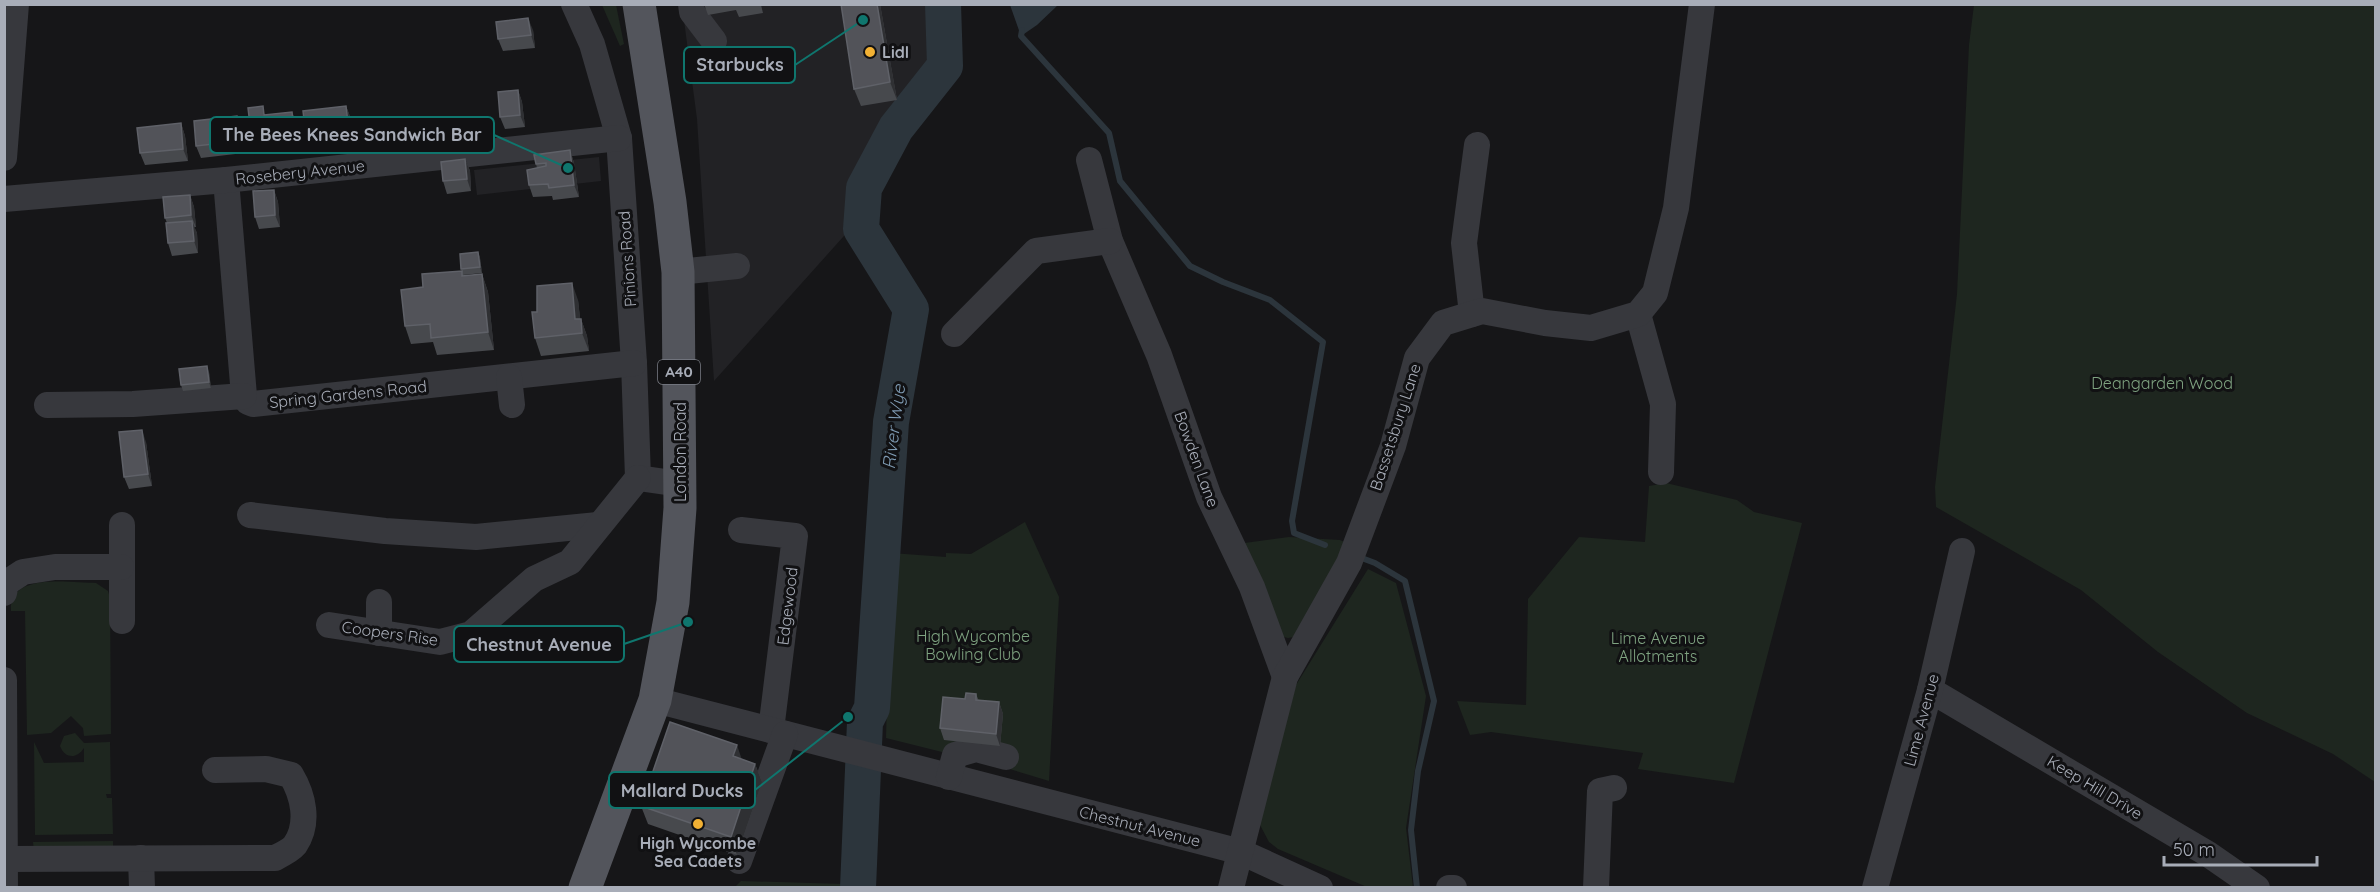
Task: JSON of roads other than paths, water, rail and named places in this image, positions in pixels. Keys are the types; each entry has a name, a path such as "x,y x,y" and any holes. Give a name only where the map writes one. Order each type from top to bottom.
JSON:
{"main road":[{"name":"London Road","path":"585,888 655,700 673,602 680,484 678,272 670,202 639,4"}],"street":[{"path":"4,159 16,4"},
{"name":"Pinions Road","path":"574,4 592,44 619,138 634,363 638,478"},
{"path":"691,4 692,12 714,41"},
{"path":"1661,472 1662,404 1638,314 1654,293 1676,208 1702,4"},
{"name":"Rosebery Avenue","path":"9,192 226,180 619,138"},
{"path":"1472,314 1464,243 1477,145"},
{"name":"Bowden Lane","path":"1089,160 1110,241 1160,355 1209,497 1252,588 1285,677"},
{"name":"Spring Gardens Road","path":"226,180 244,396 248,402 253,404 634,363"},
{"path":"954,334 1036,251 1110,241"},
{"path":"678,272 736,266"},
{"name":"Bassetsbury Lane","path":"1230,888 1285,677 1349,563 1392,446 1417,358 1443,323 1482,311 1545,323 1591,328 1638,314"},
{"path":"509,377 512,405"},
{"path":"47,405 133,404 244,396"},
{"path":"638,478 680,484"},
{"name":"Coopers Rise","path":"328,625 440,642 471,634 534,579 570,562 638,478"},
{"path":"250,515 385,531 476,537 598,525"},
{"path":"122,525 122,621"},
{"name":"Edgewood","path":"741,530 795,536 778,732"},
{"name":"Lime Avenue","path":"1875,888 1930,690 1962,551"},
{"path":"4,593 6,583 23,572 55,567 121,567"},
{"path":"379,602 379,633"},
{"path":"4,680 5,888"},
{"name":"Keep Hill Drive","path":"1930,690 2208,854 2257,888"},
{"name":"Chestnut Avenue","path":"655,700 1241,852 1320,888"},
{"path":"739,861 778,732"},
{"path":"949,777 954,755 976,749 1006,757"},
{"path":"5,859 275,858 295,845 303,820 302,794 291,775 266,769 215,770"},
{"path":"1596,888 1600,791 1614,788"},
{"path":"141,858 142,888"},
{"path":"1449,888 1454,888"}],"waterway":[{"name":"River Wye","path":"858,888 865,722 872,708 891,422 911,309 861,229 864,188 896,128 945,66 943,4"},
{"path":"1022,30 1021,36 1109,133 1120,181 1190,266 1223,282 1270,300 1323,342 1292,521 1294,533 1325,545"},
{"path":"1359,557 1375,563 1405,581 1434,701 1418,771 1411,830 1417,888"}],"place":[{"name":"Starbucks","path":"863,20"},
{"name":"Lidl","path":"870,52"},
{"name":"The Bees Knees Sandwich Bar","path":"568,168"},
{"name":"Chestnut Avenue","path":"688,622"},
{"name":"Mallard Ducks","path":"848,717"},
{"name":"High Wycombe Sea Cadets","path":"698,824"}],"park label":[{"name":"Deangarden Wood","path":"2162,383"},
{"name":"High Wycombe Bowling Club","path":"973,645"},
{"name":"Lime Avenue Allotments","path":"1658,647"}]}
